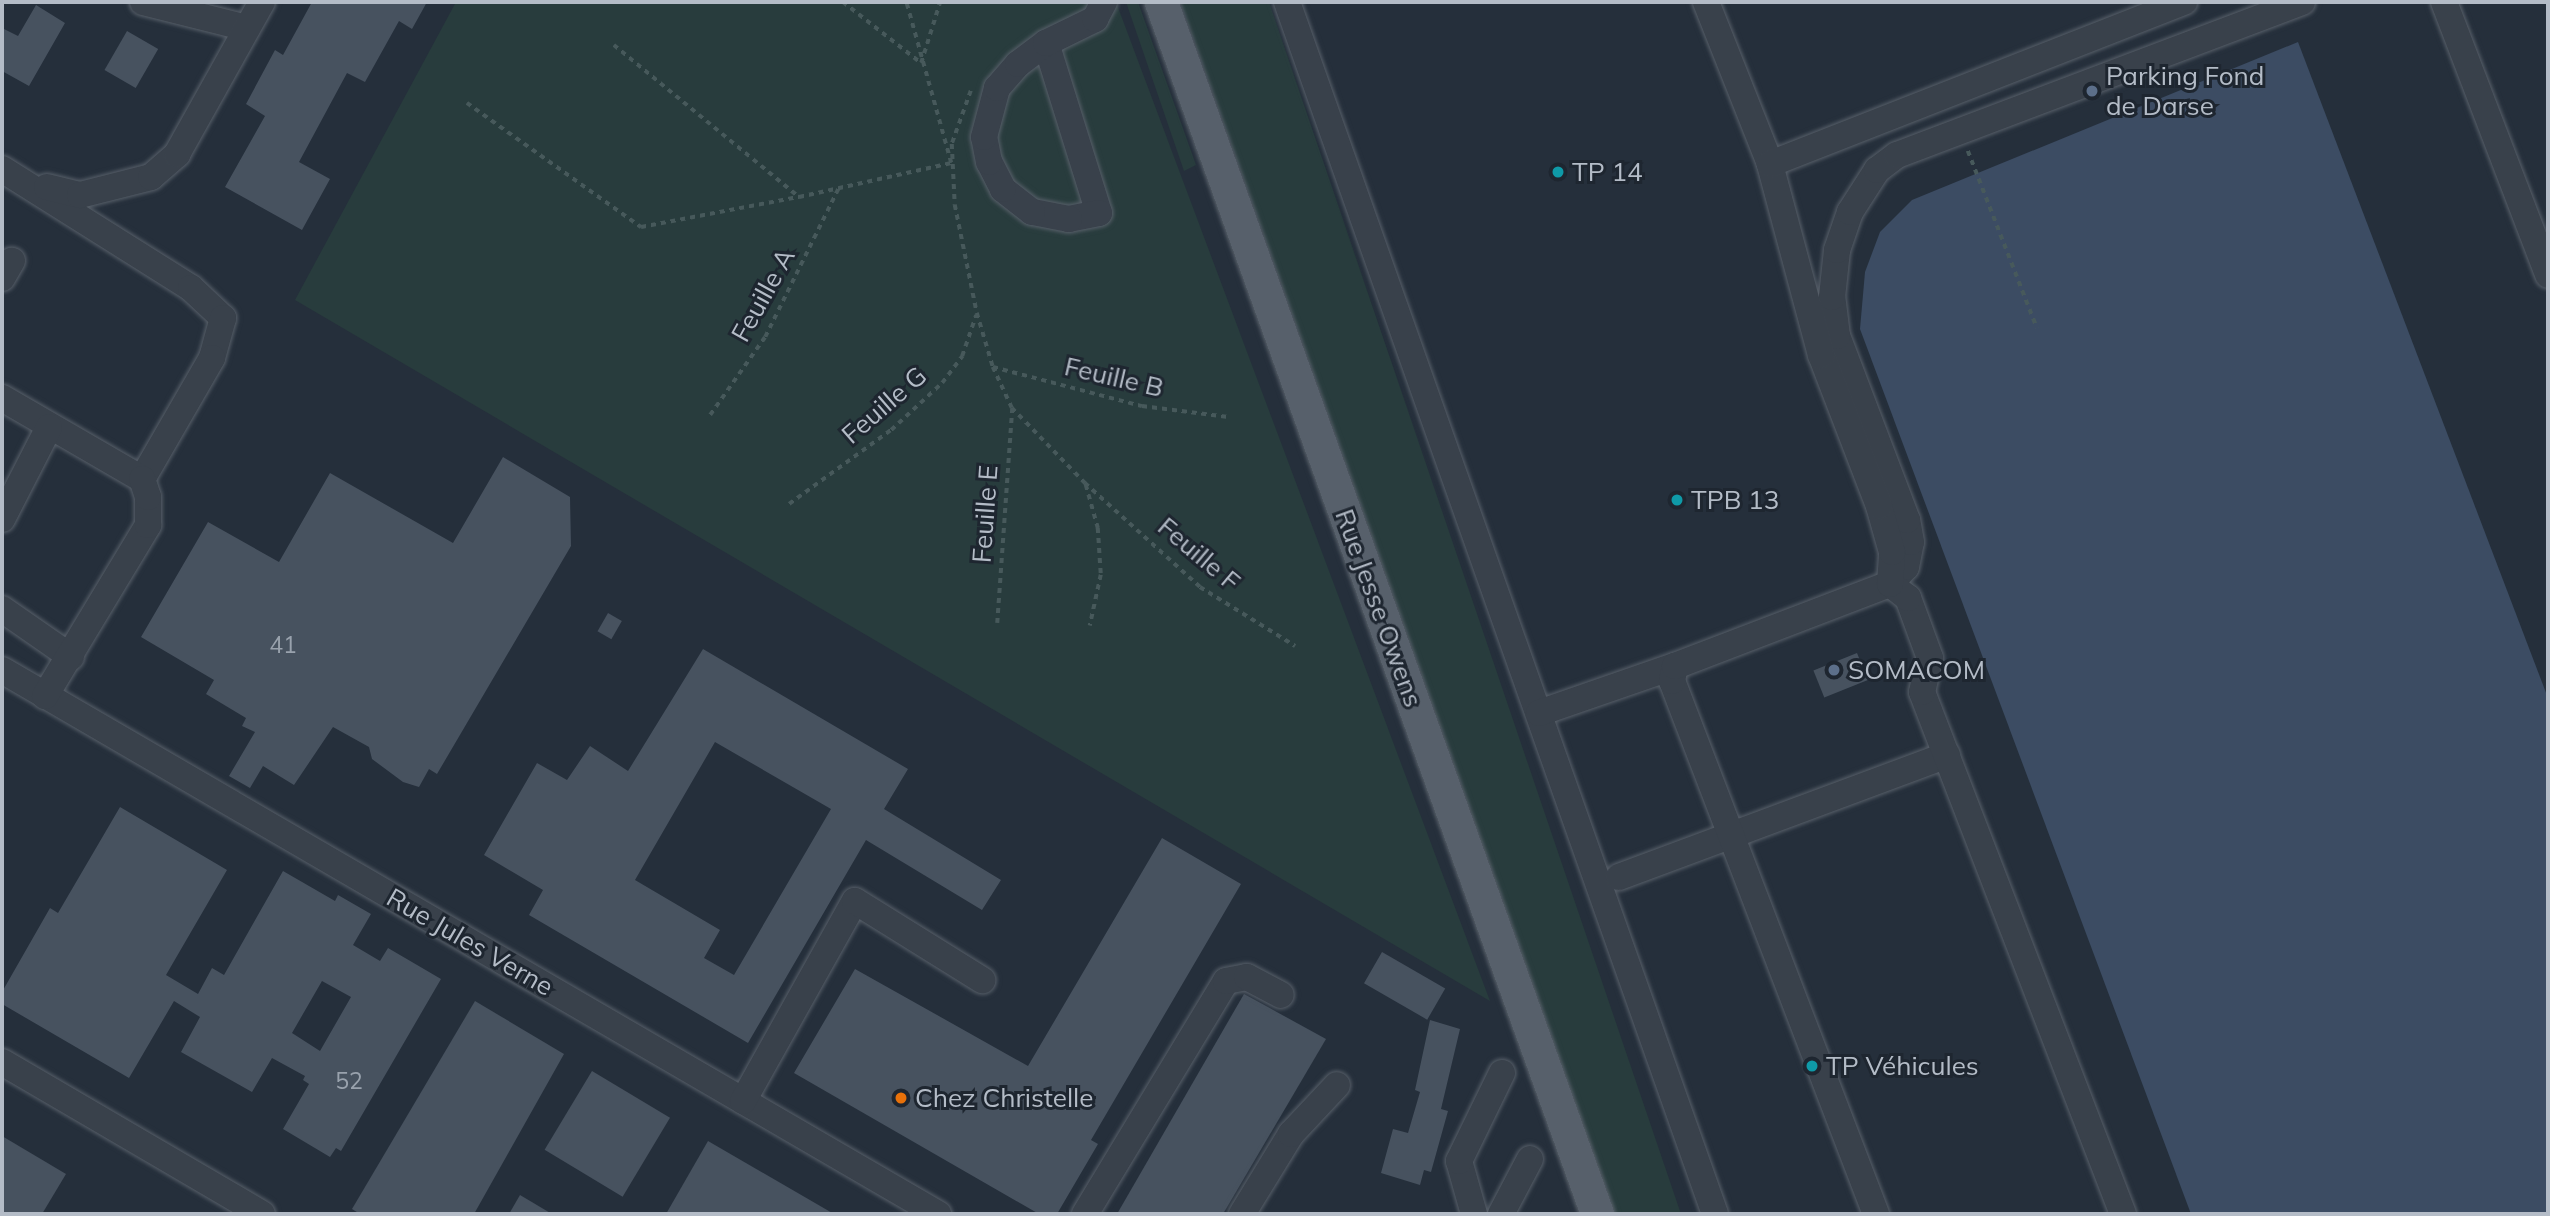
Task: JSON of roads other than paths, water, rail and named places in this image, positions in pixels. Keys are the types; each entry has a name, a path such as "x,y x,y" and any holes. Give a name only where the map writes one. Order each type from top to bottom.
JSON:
{"main road":[{"name":"Rue Jesse Owens","path":"1161,2 1597,1214"}],"street":[{"path":"143,2 247,28"},
{"path":"24,182 80,195 116,190 151,177 177,153 262,2"},
{"path":"1046,43 1099,213 1069,219 1032,212 1003,189 989,162 984,137 997,88 1046,43 1095,19 1104,2"},
{"path":"1287,2 1715,1214"},
{"path":"1706,2 1770,164 1821,355 1882,518 1892,552 1890,584"},
{"path":"1770,164 2184,2"},
{"path":"1539,713 1675,666 1890,584 1906,567 1912,542 1837,335 1832,297 1837,250 1850,212 1877,170 1897,155 2302,2"},
{"path":"2444,2 2548,275"},
{"path":"2,169 191,288 223,318 212,358 142,479"},
{"path":"2,398 142,479 148,497 148,525 46,696"},
{"path":"2,519 49,427"},
{"path":"1890,584 1908,598 1930,658 1922,692 2123,1214"},
{"path":"2,609 71,657"},
{"path":"1675,666 1672,681 1876,1214"},
{"name":"Rue Jules Verne","path":"2,670 937,1214"},
{"path":"1619,877 1947,755"},
{"path":"743,1101 855,901 982,981"},
{"path":"1085,1214 1226,981 1247,978 1281,995"},
{"path":"2,1062 262,1214"},
{"path":"1474,1214 1460,1161 1502,1073"},
{"path":"1242,1214 1290,1134 1337,1085"},
{"path":"1501,1214 1530,1159"}],"water":[{"path":"2298,42 2548,698 2548,1214 2191,1214 1860,329 1865,272 1880,232 1912,200"}],"place":[{"name":"Parking Fond de Darse","path":"2092,91"},
{"name":"TP 14","path":"1558,172"},
{"name":"TPB 13","path":"1677,500"},
{"name":"SOMACOM","path":"1834,670"},
{"name":"TP Véhicules","path":"1812,1066"},
{"name":"Chez Christelle","path":"901,1098"}]}
